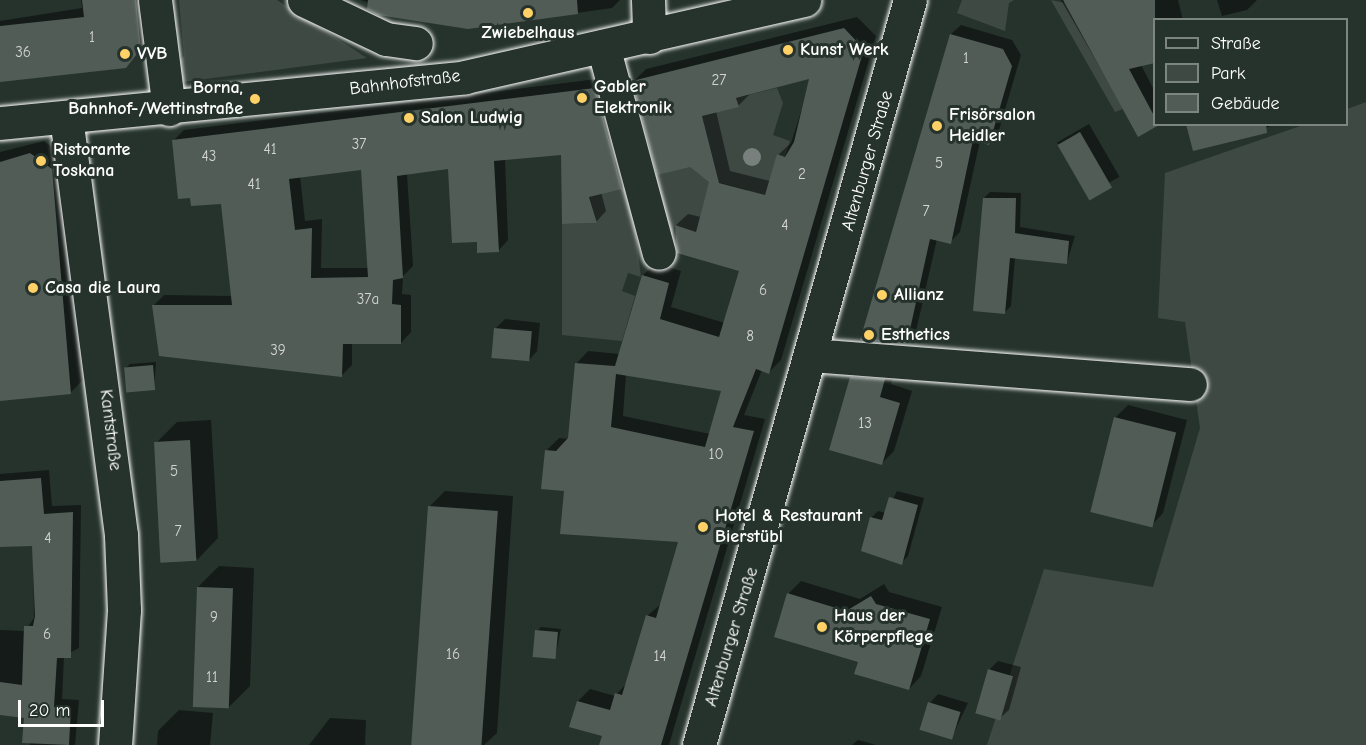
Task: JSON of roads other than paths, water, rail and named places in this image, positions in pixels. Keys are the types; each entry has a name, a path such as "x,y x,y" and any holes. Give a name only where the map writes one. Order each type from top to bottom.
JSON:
{"street":[{"path":"155,0 169,110"},
{"path":"304,0 386,39 416,43"},
{"path":"648,0 649,37"},
{"name":"Bahnhofstraße","path":"0,123 169,110 465,77 804,0"},
{"name":"Altenburger Straße","path":"699,745 910,0"},
{"path":"603,46 659,253"},
{"name":"Kantstraße","path":"66,117 121,535 124,610 115,745"},
{"path":"811,355 1190,384"}],"place":[{"name":"Zwiebelhaus","path":"528,13"},
{"name":"Kunst Werk","path":"788,50"},
{"name":"VVB","path":"125,54"},
{"name":"Gabler Elektronik","path":"582,98"},
{"name":"Borna, Bahnhof-/Wettinstraße","path":"255,99"},
{"name":"Salon Ludwig","path":"409,118"},
{"name":"Frisörsalon Heidler","path":"937,126"},
{"name":"Ristorante Toskana","path":"41,161"},
{"name":"Casa die Laura","path":"33,288"},
{"name":"Allianz","path":"882,295"},
{"name":"Esthetics","path":"869,335"},
{"name":"Hotel & Restaurant Bierstübl","path":"703,527"},
{"name":"Haus der Körperpflege","path":"822,627"}]}
